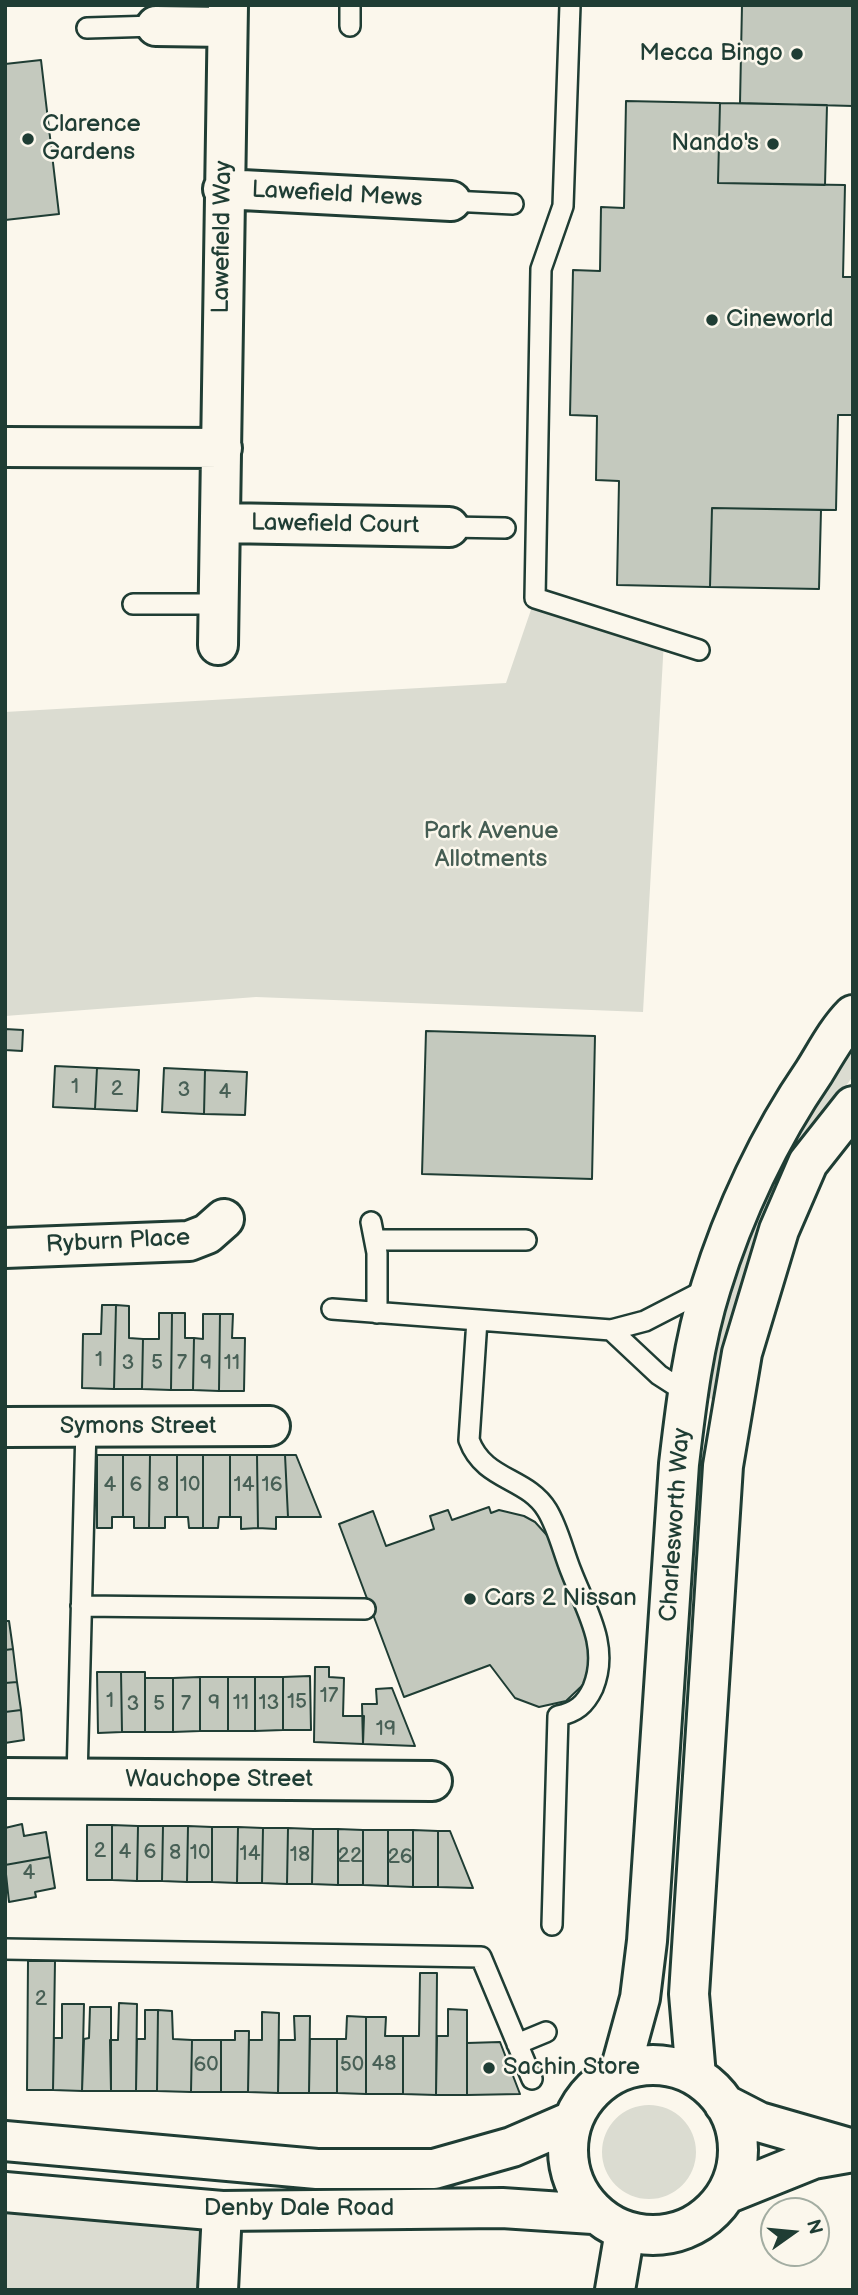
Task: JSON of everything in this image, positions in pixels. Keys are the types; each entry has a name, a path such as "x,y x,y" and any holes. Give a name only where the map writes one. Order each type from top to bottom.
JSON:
{"main road":[{"name":"Lawefield Way","path":"156,26 228,16 223,189 222,523 218,645"},
{"name":"Lawefield Mews","path":"223,189 451,201"},
{"path":"5,447 222,448"},
{"name":"Lawefield Court","path":"222,523 449,527"},
{"name":"Charlesworth Way","path":"620,2071 640,1998 647,1941 679,1464 687,1393 710,1287 757,1172 797,1096 853,1015"},
{"name":"Charlesworth Way","path":"696,2076 689,1994 723,1466 742,1353 779,1230 808,1163 853,1106"},
{"name":"Ryburn Place","path":"5,1248 189,1241 207,1234 224,1219"},
{"name":"Symons Street","path":"5,1427 270,1426"},
{"name":"Wauchope Street","path":"5,1778 432,1781"},
{"path":"646,2065 672,2066 696,2076 712,2088 724,2104 734,2125 738,2148 736,2171 726,2194 708,2215 682,2230 663,2235 609,2222 577,2190 569,2168 568,2144 572,2121 588,2094 603,2080 620,2071 646,2065"},
{"path":"724,2104 759,2122 853,2151"},
{"name":"Denby Dale Road","path":"5,2141 317,2169 434,2169 512,2147 572,2121"},
{"path":"726,2194 813,2159 853,2151"},
{"name":"Denby Dale Road","path":"5,2192 222,2211 502,2208 609,2222"},
{"path":"218,2290 222,2211"},
{"path":"609,2222 615,2290"}],"lane":[{"path":"350,5 350,26"},
{"path":"570,5 563,206 541,269 534,598 699,650"},
{"path":"87,28 156,26"},
{"path":"451,201 513,204"},
{"path":"449,527 505,528"},
{"path":"133,604 219,604"},
{"path":"377,1313 373,1231 526,1240"},
{"path":"332,1309 611,1330 645,1321 710,1287"},
{"path":"477,1320 469,1440 475,1455 489,1470 516,1483 547,1509 600,1643 601,1669 587,1700 573,1713 558,1716 552,1924"},
{"path":"611,1330 659,1375 687,1393"},
{"path":"77,1779 86,1427"},
{"path":"81,1606 365,1609"},
{"path":"5,1949 481,1956 532,2080"},
{"path":"517,2044 546,2032"}],"green space":[{"name":"Park Avenue Allotments","path":"535,598 664,640 643,1012 256,997 5,1016 5,712 506,683"},
{"path":"853,1050 853,1076 794,1160 750,1259 732,1318 713,1400 703,1394 709,1367 730,1285 757,1205 786,1145"},
{"path":"640,2105 658,2105 683,2118 693,2134 696,2152 693,2170 683,2186 658,2199 640,2199 615,2186 602,2161 602,2143 615,2118"},
{"path":"5,2192 222,2211 218,2290 5,2290"}],"building":[{"name":"Mecca Bingo","path":"742,5 853,5 853,106 740,103"},
{"name":"Clarence Gardens","path":"41,60 59,214 5,220 5,64"},
{"name":"Cineworld","path":"626,101 720,103 718,183 845,185 843,277 853,277 852,415 838,415 836,510 712,508 710,587 617,585 619,481 596,480 597,416 570,415 573,270 600,271 601,207 624,208"},
{"name":"Nando's","path":"720,103 827,105 825,185 718,183"},
{"path":"712,508 821,510 819,589 710,587"},
{"path":"5,1029 23,1030 22,1051 5,1050"},
{"path":"426,1031 595,1036 592,1179 422,1174"},
{"path":"55,1066 97,1068 95,1109 53,1107"},
{"path":"97,1068 139,1070 137,1111 95,1109"},
{"path":"164,1068 205,1070 204,1114 162,1112"},
{"path":"205,1070 247,1072 245,1115 204,1114"},
{"path":"102,1305 116,1305 114,1389 82,1388 83,1334 101,1334"},
{"path":"116,1305 129,1306 129,1338 143,1339 142,1389 114,1389"},
{"path":"159,1313 172,1313 171,1390 142,1389 143,1339 159,1339"},
{"path":"172,1313 185,1313 185,1338 194,1338 193,1390 171,1390"},
{"path":"203,1314 220,1314 219,1391 193,1390 194,1338 203,1339"},
{"path":"220,1314 233,1314 232,1338 245,1338 244,1391 219,1391"},
{"path":"97,1455 123,1455 123,1517 112,1517 112,1528 97,1528"},
{"path":"123,1455 150,1455 149,1528 134,1528 134,1517 123,1517"},
{"path":"150,1455 177,1455 177,1517 165,1517 165,1528 149,1528"},
{"path":"177,1455 203,1455 203,1528 189,1528 188,1517 177,1517"},
{"path":"203,1455 230,1455 230,1517 219,1517 218,1528 203,1528"},
{"path":"230,1455 257,1455 258,1528 241,1529 241,1517 230,1517"},
{"path":"257,1455 285,1455 288,1517 276,1517 276,1529 258,1528"},
{"path":"285,1455 296,1455 321,1517 288,1517"},
{"name":"Cars 2 Nissan","path":"489,1507 491,1513 499,1510 524,1516 535,1522 554,1543 592,1651 587,1681 566,1701 539,1707 515,1698 490,1665 404,1697 339,1524 373,1511 386,1546 434,1529 430,1516 448,1510 452,1520"},
{"path":"5,1621 9,1621 13,1649 5,1650"},
{"path":"13,1649 17,1682 5,1683 5,1650"},
{"path":"315,1667 329,1667 329,1677 344,1678 343,1716 364,1716 363,1744 314,1742"},
{"path":"97,1672 121,1672 122,1732 98,1733"},
{"path":"121,1672 145,1672 145,1732 122,1732"},
{"path":"310,1676 311,1730 283,1730 283,1677"},
{"path":"200,1677 200,1731 173,1732 173,1678"},
{"path":"200,1677 228,1677 228,1731 200,1731"},
{"path":"228,1677 255,1677 255,1731 228,1731"},
{"path":"255,1677 283,1677 283,1730 255,1731"},
{"path":"145,1678 173,1678 173,1732 145,1732"},
{"path":"17,1682 21,1710 5,1712 5,1683"},
{"path":"392,1688 415,1746 363,1744 362,1704 377,1704 376,1689"},
{"path":"21,1710 24,1740 5,1743 5,1712"},
{"path":"22,1824 24,1836 46,1832 50,1857 5,1865 5,1828"},
{"path":"87,1825 112,1825 112,1880 87,1880"},
{"path":"112,1825 138,1826 137,1881 112,1880"},
{"path":"138,1826 163,1826 162,1881 137,1881"},
{"path":"163,1826 188,1826 187,1882 162,1881"},
{"path":"188,1826 212,1827 212,1882 187,1882"},
{"path":"212,1827 238,1827 237,1883 212,1882"},
{"path":"238,1827 263,1828 262,1883 237,1883"},
{"path":"263,1828 288,1828 287,1884 262,1883"},
{"path":"288,1828 313,1829 312,1884 287,1884"},
{"path":"313,1829 338,1829 338,1885 312,1884"},
{"path":"338,1829 363,1830 363,1885 338,1885"},
{"path":"363,1830 388,1830 388,1886 363,1885"},
{"path":"388,1830 413,1830 413,1887 388,1886"},
{"path":"413,1830 438,1831 438,1887 413,1887"},
{"path":"438,1831 450,1831 473,1888 438,1887"},
{"path":"50,1857 55,1888 35,1892 36,1897 9,1902 5,1865"},
{"path":"28,1961 55,1961 53,2090 27,2090"},
{"path":"420,1973 437,1973 436,2095 403,2094 403,2036 419,2036"},
{"path":"119,2003 137,2004 136,2091 111,2091 110,2040 118,2040"},
{"path":"62,2004 84,2004 82,2091 53,2090 54,2038 62,2038"},
{"path":"90,2007 111,2007 111,2091 82,2091 84,2039 89,2038"},
{"path":"448,2009 467,2010 467,2095 436,2095 437,2036 448,2036"},
{"path":"145,2010 158,2010 157,2091 136,2091 137,2039 145,2039"},
{"path":"158,2010 172,2011 173,2039 192,2040 191,2092 157,2091"},
{"path":"262,2012 279,2013 278,2093 248,2092 249,2040 262,2040"},
{"path":"294,2016 310,2016 309,2093 278,2093 279,2040 295,2040"},
{"path":"347,2016 366,2017 366,2094 337,2093 337,2039 346,2039"},
{"path":"366,2017 386,2017 385,2036 403,2036 403,2094 366,2094"},
{"path":"235,2031 249,2031 248,2092 221,2092 221,2040 235,2040"},
{"path":"310,2039 337,2039 337,2093 309,2093"},
{"path":"192,2040 221,2040 221,2092 191,2092"},
{"name":"Sachin Store","path":"500,2042 520,2094 467,2095 467,2043"}],"place":[{"name":"Mecca Bingo","path":"797,54"},
{"name":"Clarence Gardens","path":"28,139"},
{"name":"Nando's","path":"773,144"},
{"name":"Cineworld","path":"712,320"},
{"name":"Cars 2 Nissan","path":"470,1599"},
{"name":"Sachin Store","path":"489,2068"}]}
